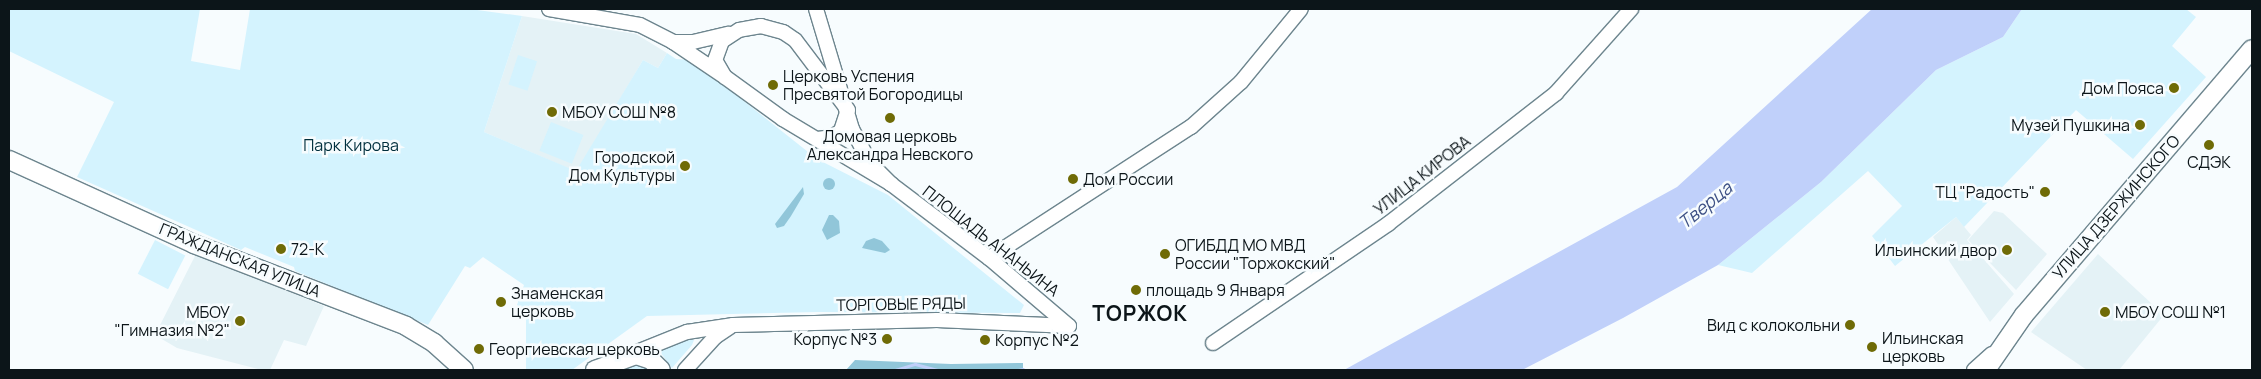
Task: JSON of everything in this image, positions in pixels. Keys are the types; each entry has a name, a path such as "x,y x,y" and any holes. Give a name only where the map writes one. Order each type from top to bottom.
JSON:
{"main road":[{"name":"УЛИЦА ДЗЕРЖИНСКОГО","path":"1986,370 2000,347 2062,270 2252,49"},
{"name":"ГРАЖДАНСКАЯ УЛИЦА","path":"9,160 194,244 406,326 434,343 464,370"},
{"path":"595,370 645,357 660,370"}],"street":[{"name":"ПЛОЩАДЬ АНАНЬИНА","path":"549,9 640,25 673,42 783,119 891,184 989,258 1069,326"},
{"name":"ПЛОЩАДЬ АНАНЬИНА","path":"816,9 860,147 891,184"},
{"path":"989,258 1190,127 1241,82 1301,9"},
{"name":"УЛИЦА КИРОВА","path":"1213,343 1388,224 1556,93 1631,9"},
{"name":"ПЛОЩАДЬ АНАНЬИНА","path":"673,42 693,42 761,26 789,35 800,45 848,110"},
{"path":"724,77 716,64 716,52 719,44 732,34"},
{"path":"818,140 838,133 847,121 848,110"},
{"name":"ТОРГОВЫЕ РЯДЫ","path":"620,362 687,332 733,325 937,320 1069,326"},
{"path":"687,369 715,337 733,325"},
{"path":"1974,370 2000,347"}],"shaded area":[{"name":"МБОУ СОШ №8","path":"522,16 636,34 667,53 658,68 643,60 577,172 484,132"},
{"path":"829,178 835,184 829,190 823,184"},
{"path":"803,187 804,194 791,216 784,226 777,228 775,224"},
{"path":"1994,211 2003,213 2047,254 2016,290 1968,240"},
{"path":"829,215 833,215 839,221 840,233 827,240 822,230"},
{"path":"1956,217 1971,235 1967,240 2014,294 1990,322 1933,237"},
{"path":"874,238 882,241 890,250 885,253 862,248 866,241"},
{"name":"МБОУ \"Гимназия №2\"","path":"196,254 324,306 306,346 284,340 270,370 262,370 177,348 155,335"},
{"name":"МБОУ СОШ №1","path":"2098,254 2164,315 2119,370 2087,370 2031,332"},
{"path":"855,360 951,364 1023,363 1023,370 846,370"}],"green space":[{"name":"Парк Кирова","path":"9,9 200,9 191,61 240,70 250,9 470,9 522,16 484,132 576,171 643,60 658,68 667,53 676,59 692,60 817,159 888,195 1024,305 1020,313 818,312 647,316 572,370 526,370 526,313 517,305 524,285 483,257 470,268 465,266 428,325 295,271 294,267 245,247 241,250 77,177 114,102 9,51"},
{"path":"2022,9 2186,9 2196,17 2172,46 2206,77 2133,159 2076,110 1964,227 1956,217 1895,266 1872,236 1902,206 1868,171 1752,273 1718,265 1821,182 1936,70 2003,37"},
{"path":"518,55 537,61 527,91 508,84"},
{"path":"551,122 583,135 572,164 539,151"},
{"path":"155,240 185,255 168,289 138,274"},
{"path":"690,338 694,340 692,345 672,368 657,348"},
{"path":"636,364 649,370 622,370 624,369"}],"water":[{"name":"Тверца","path":"1872,9 2022,9 2003,37 1936,70 1821,182 1718,265 1623,318 1522,370 1344,370 1677,187"}],"waterway":[{"path":"895,370 915,364 938,370"},
{"path":"1018,370 1023,369"}],"place":[{"name":"Церковь Успения Пресвятой Богородицы","path":"773,85"},
{"name":"Дом Пояса","path":"2174,88"},
{"name":"МБОУ СОШ №8","path":"552,112"},
{"name":"Домовая церковь Александра Невского","path":"890,118"},
{"name":"Музей Пушкина","path":"2140,125"},
{"name":"СДЭК","path":"2209,145"},
{"name":"Городской Дом Культуры","path":"685,166"},
{"name":"Дом России","path":"1073,179"},
{"name":"ТЦ \"Радость\"","path":"2045,192"},
{"name":"72-К","path":"281,249"},
{"name":"Ильинский двор","path":"2007,250"},
{"name":"ОГИБДД МО МВД России \"Торжокский\"","path":"1165,254"},
{"name":"площадь 9 Января","path":"1136,290"},
{"name":"Знаменская церковь","path":"501,302"},
{"name":"МБОУ СОШ №1","path":"2105,312"},
{"name":"МБОУ \"Гимназия №2\"","path":"240,321"},
{"name":"Вид с колокольни","path":"1850,325"},
{"name":"Корпус №3","path":"887,339"},
{"name":"Корпус №2","path":"985,340"},
{"name":"Ильинская церковь","path":"1872,347"},
{"name":"Георгиевская церковь","path":"479,349"}],"district":[{"name":"ТОРЖОК","path":"1140,313"}]}
